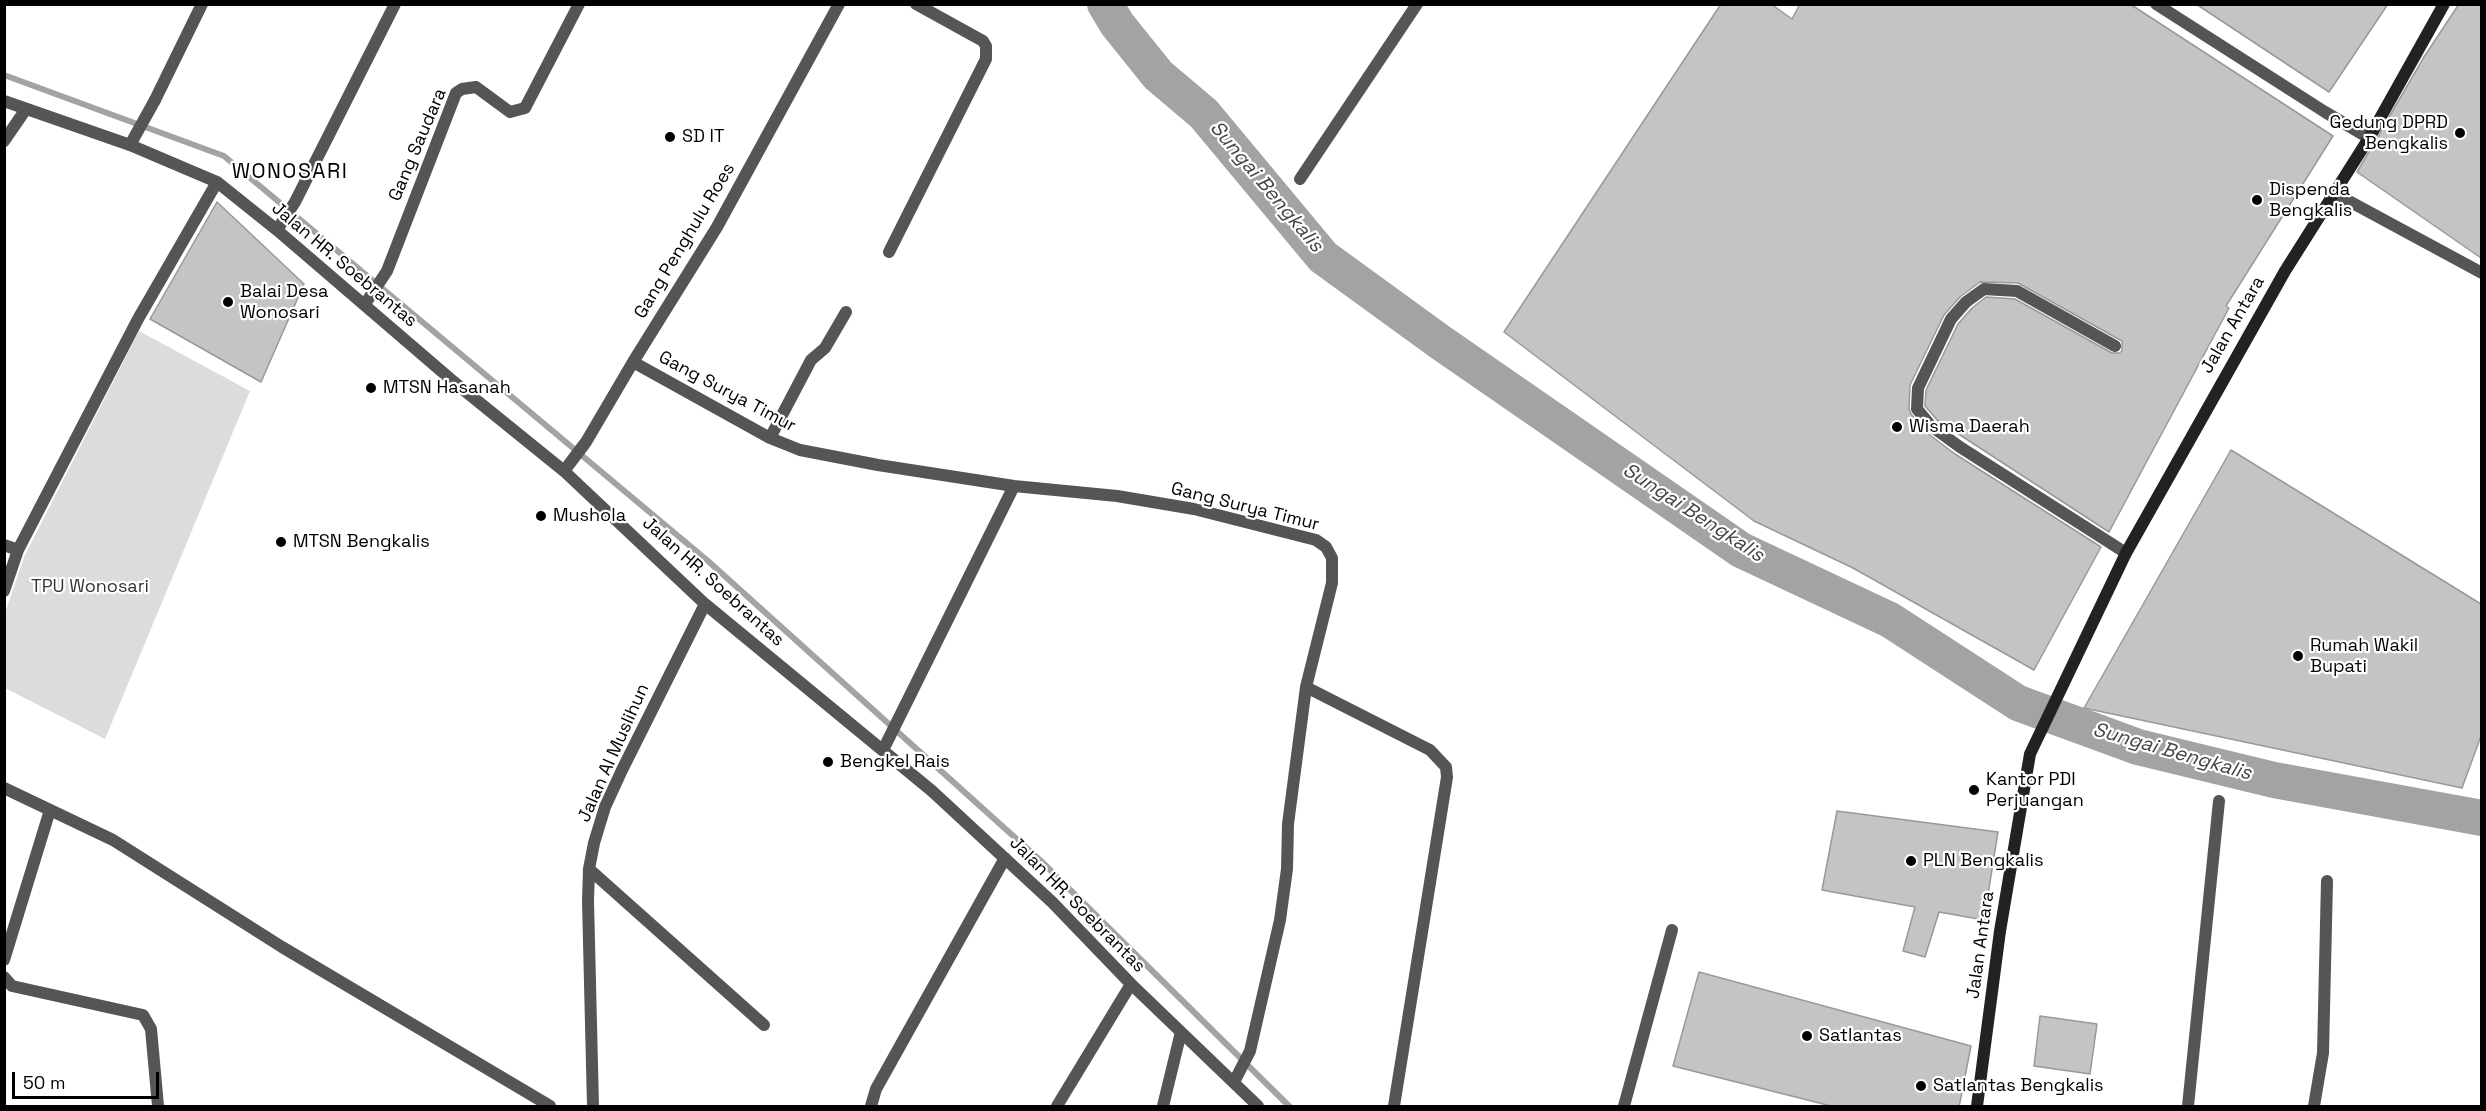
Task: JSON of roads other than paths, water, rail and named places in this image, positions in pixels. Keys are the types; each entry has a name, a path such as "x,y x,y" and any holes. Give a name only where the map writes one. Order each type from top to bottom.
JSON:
{"street":[{"path":"133,140 202,4"},
{"path":"281,224 295,202 394,4"},
{"name":"Gang Saudara","path":"365,304 387,271 456,93 462,89 476,87 510,112 525,108 579,4"},
{"name":"Gang Penghulu Roes","path":"564,471 586,442 717,227 839,4"},
{"path":"889,252 986,59 986,46 983,41 916,4"},
{"path":"1300,178 1418,4"},
{"path":"2156,4 2369,138"},
{"name":"Jalan Antara","path":"1977,1107 2000,931 2030,754 2126,553 2285,271 2369,138 2444,4"},
{"name":"Jalan HR. Soebrantas","path":"4,101 133,140 217,182 281,224 365,304 454,382 564,471 705,604 932,791 1052,902 1181,1032 1237,1076 1258,1107"},
{"path":"4,141 27,109"},
{"path":"4,591 18,550 138,319 217,182"},
{"path":"2334,193 2481,273"},
{"path":"2115,346 2017,291 1984,289 1966,302 1951,320 1918,388 1917,409 1931,426 1960,447 2126,553"},
{"path":"770,438 811,360 827,345 846,312"},
{"name":"Gang Surya Timur","path":"633,362 770,438 800,450 1014,486 1116,496 1194,509 1316,540 1326,547 1332,558 1332,583 1306,687 1291,801 1287,868 1280,920 1250,1051 1237,1076"},
{"path":"883,750 1014,486"},
{"path":"4,545 18,550"},
{"name":"Jalan Al Muslihun","path":"594,1107 589,869 594,843 605,807 705,604"},
{"path":"1306,687 1430,750 1446,766 1447,777 1394,1107"},
{"path":"4,788 113,840 282,947 550,1107"},
{"path":"2188,1107 2219,801"},
{"path":"4,960 50,810"},
{"path":"871,1107 876,1089 1005,858"},
{"path":"589,869 764,1025"},
{"path":"2314,1107 2323,1053 2327,881"},
{"path":"1624,1107 1672,930"},
{"path":"4,977 12,986 142,1015 152,1029 158,1107"},
{"path":"1057,1107 1131,984"},
{"path":"1163,1107 1181,1032"}],"waterway":[{"name":"Sungai Bengkalis","path":"1105,4 1117,24 1158,75 1204,114 1323,257 1440,342 1741,550 1890,620 2018,703 2138,747 2274,780 2482,818"},
{"path":"4,75 224,156 708,561 1041,861 1289,1106"}],"place":[{"name":"Gedung DPRD Bengkalis","path":"2460,133"},
{"name":"SD IT","path":"670,137"},
{"name":"Dispenda Bengkalis","path":"2257,200"},
{"name":"Balai Desa Wonosari","path":"228,302"},
{"name":"MTSN Hasanah","path":"371,388"},
{"name":"Wisma Daerah","path":"1897,427"},
{"name":"Mushola","path":"541,516"},
{"name":"MTSN Bengkalis","path":"281,542"},
{"name":"Rumah Wakil Bupati","path":"2298,656"},
{"name":"Bengkel Rais","path":"828,762"},
{"name":"Kantor PDI Perjuangan","path":"1974,790"},
{"name":"PLN Bengkalis","path":"1911,861"},
{"name":"Satlantas","path":"1807,1036"},
{"name":"Satlantas Bengkalis","path":"1921,1086"}],"district":[{"name":"WONOSARI","path":"290,172"}],"park label":[{"name":"TPU Wonosari","path":"90,587"}]}
